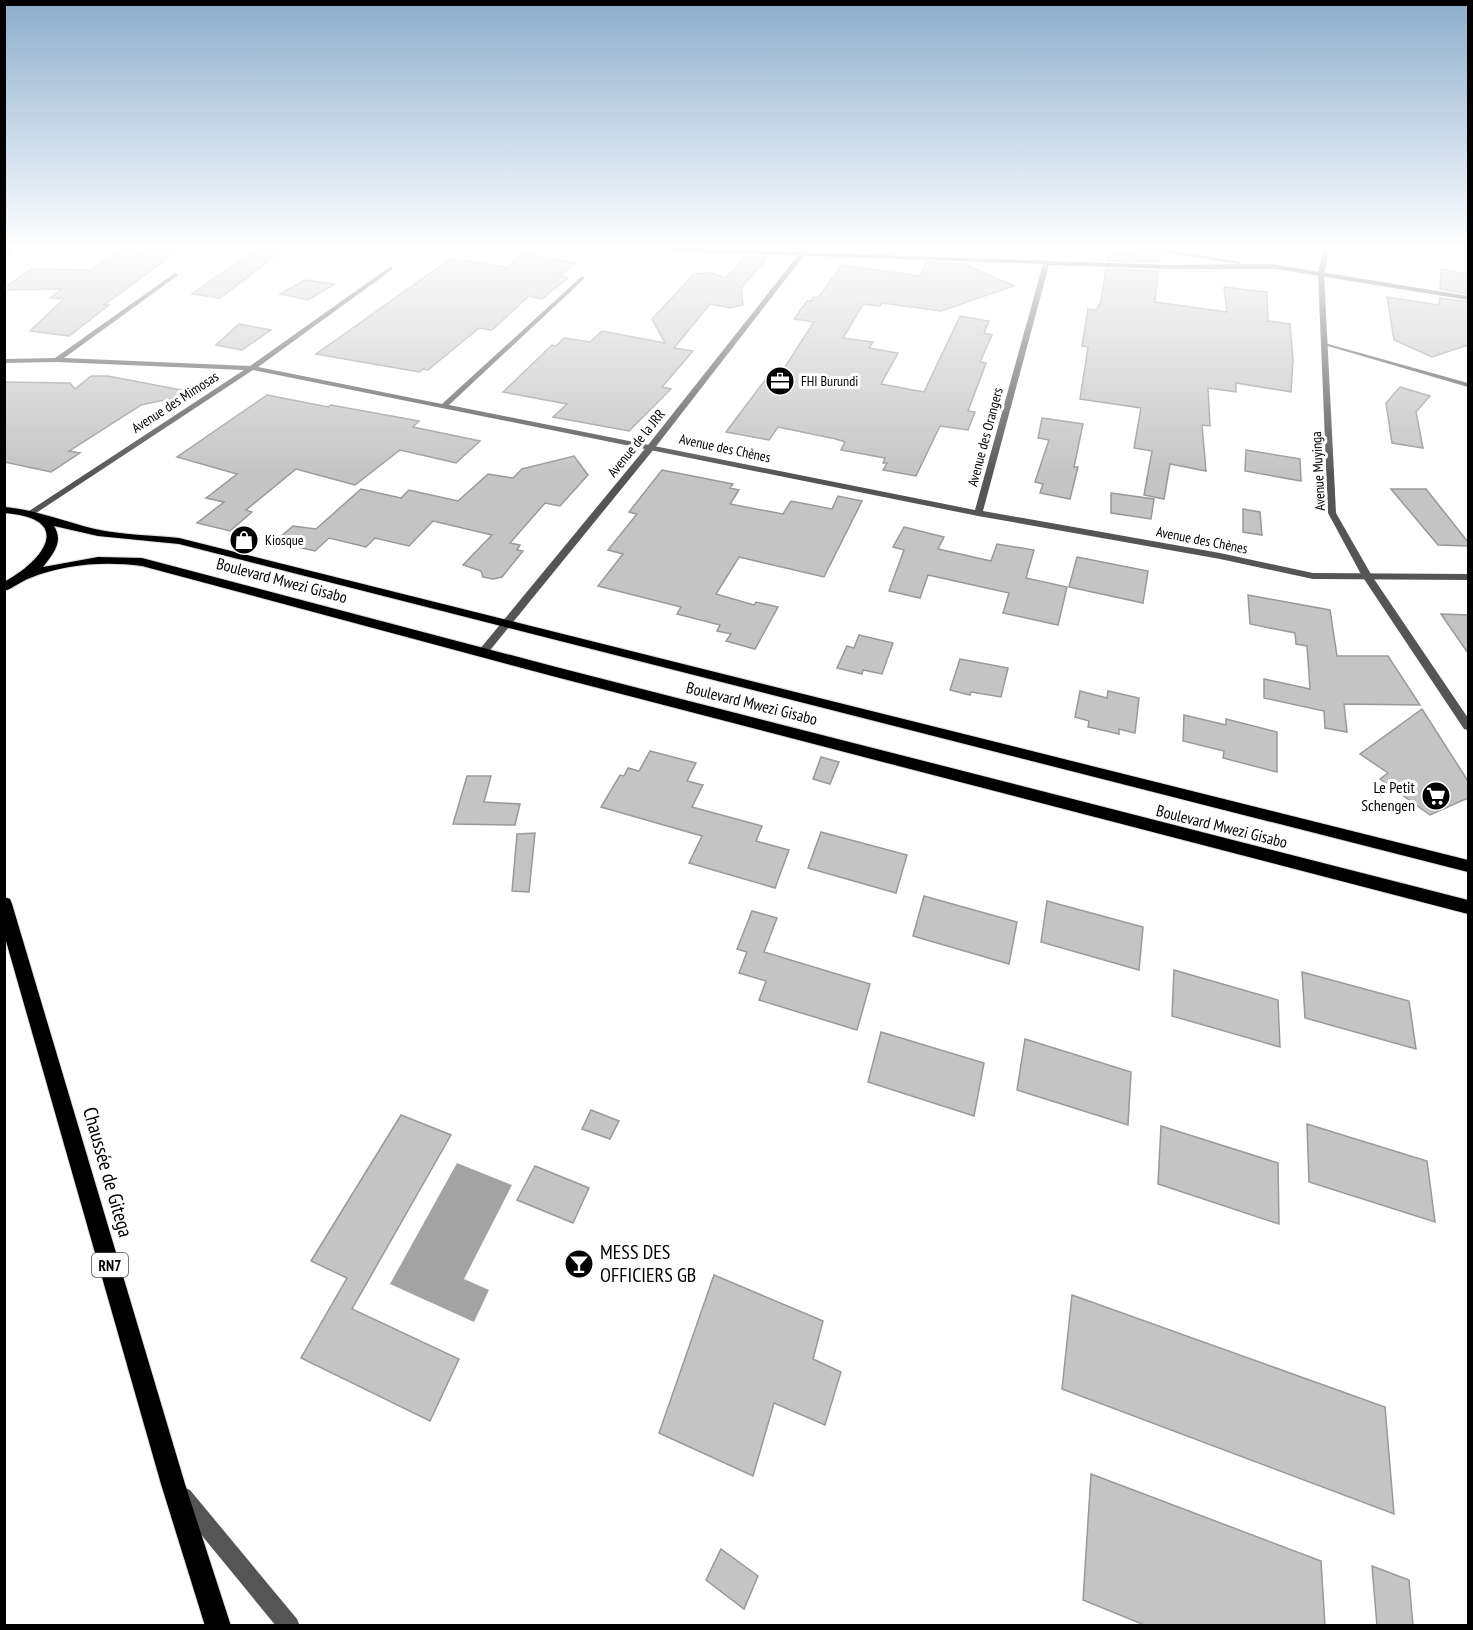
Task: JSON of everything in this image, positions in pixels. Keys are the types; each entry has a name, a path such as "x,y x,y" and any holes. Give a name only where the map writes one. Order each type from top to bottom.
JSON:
{"main road":[{"name":"Boulevard Mwezi Gisabo","path":"4,510 30,513 77,530 179,541 1468,866"},
{"path":"4,587 26,575 40,562 52,544 54,538 52,528 45,520"},
{"name":"Boulevard Mwezi Gisabo","path":"26,575 70,562 121,558 1468,907"},
{"name":"Chaussée de Gitega","path":"4,904 173,1484 218,1626"}],"street":[{"path":"57,360 107,324"},
{"name":"Avenue des Mimosas","path":"30,513 252,368 313,324"},
{"path":"444,406 532,324"},
{"name":"Avenue de la JRR","path":"483,652 651,447 748,324"},
{"name":"Avenue des Orangers","path":"978,513 1030,324"},
{"name":"Avenue Muyinga","path":"1322,324 1332,513 1367,576 1468,726"},
{"path":"1323,343 1468,385"},
{"name":"Avenue des Chènes","path":"4,361 57,360 252,368 978,513 1220,556 1313,576 1468,577"},
{"path":"173,1484 290,1626"}],"shaded area":[{"path":"457,1163 512,1185 464,1279 489,1290 474,1322 390,1284"}],"building":[{"path":"37,324 84,324 69,336 30,331"},
{"path":"239,324 271,330 242,350 216,345"},
{"path":"358,324 498,324 492,330 479,328 428,370 423,369 419,372 316,354"},
{"path":"655,324 694,324 674,348 693,351 662,387 671,389 629,431 553,417 567,404 503,392 552,345 556,346 564,338 590,342 602,331 665,343"},
{"path":"813,324 851,324 843,338 873,342 869,348 898,353 881,384 924,392 956,324 988,324 984,333 992,335 980,362 986,363 968,411 975,412 968,430 940,426 916,476 883,470 887,463 883,463 885,458 841,450 845,442 836,439 778,427 769,440 726,432 772,371 781,373"},
{"path":"1086,324 1290,324 1293,360 1291,392 1236,383 1236,392 1208,388 1210,426 1202,425 1206,471 1170,464 1164,499 1144,495 1152,451 1134,448 1141,408 1080,399 1088,347 1082,346"},
{"path":"1391,324 1468,324 1468,345 1432,357 1394,340"},
{"path":"91,376 108,376 197,393 141,405 69,451 80,453 51,472 4,462 4,382 70,383 75,389"},
{"path":"1400,387 1430,396 1416,412 1423,448 1392,443 1386,403"},
{"path":"267,395 419,421 413,427 480,441 456,463 400,450 355,485 296,469 246,510 252,512 230,531 197,523 224,502 206,498 237,474 177,457"},
{"path":"1042,418 1083,424 1074,467 1078,467 1070,499 1040,493 1043,484 1035,482 1049,440 1038,438"},
{"path":"1246,450 1300,459 1301,481 1245,471"},
{"path":"574,456 588,475 560,506 545,503 510,543 520,545 517,550 523,551 502,577 493,579 483,577 481,571 463,565 492,535 433,521 409,546 375,538 366,547 329,538 315,551 274,542 293,526 316,529 361,489 401,498 409,490 458,501 488,474 513,478 522,469"},
{"path":"662,470 733,484 730,488 739,490 730,504 783,514 791,501 832,509 838,496 862,501 824,577 739,557 716,594 754,605 756,602 778,607 755,649 726,641 731,634 717,631 720,625 677,614 681,607 598,586 623,554 608,550 637,514 629,512"},
{"path":"1391,489 1426,489 1468,542 1468,546 1438,545"},
{"path":"1111,493 1154,499 1151,519 1111,513"},
{"path":"1243,509 1260,512 1262,535 1243,532"},
{"path":"904,527 944,537 938,549 991,561 997,544 1034,550 1026,578 1067,587 1058,625 1003,613 1009,593 928,575 920,598 889,591 904,550 893,547"},
{"path":"1077,557 1148,571 1143,603 1069,587"},
{"path":"1248,595 1330,610 1337,656 1388,656 1420,705 1344,704 1347,732 1325,728 1324,711 1264,698 1264,679 1310,689 1307,646 1296,644 1295,633 1250,624"},
{"path":"1441,614 1468,615 1468,653"},
{"path":"859,635 893,643 882,674 863,670 862,674 837,668 847,646 854,648"},
{"path":"960,659 1008,668 1001,697 971,692 970,695 950,690"},
{"path":"1080,691 1107,698 1108,691 1139,698 1135,733 1119,729 1119,734 1088,727 1089,721 1075,717"},
{"path":"1422,709 1468,781 1468,798 1430,815 1380,779 1388,773 1360,754"},
{"path":"1184,715 1226,725 1226,719 1277,732 1277,772 1223,758 1224,751 1183,741"},
{"path":"650,751 696,763 687,781 703,785 692,807 762,826 756,841 789,850 775,888 689,863 702,836 601,807 620,775 624,776 628,768 639,771"},
{"path":"821,757 839,762 830,784 813,779"},
{"path":"467,776 491,776 484,802 520,804 515,825 453,824"},
{"path":"821,832 907,855 896,893 808,868"},
{"path":"535,833 529,892 512,891 517,834"},
{"path":"924,896 1017,922 1009,964 913,936"},
{"path":"1047,901 1143,927 1139,970 1041,942"},
{"path":"752,911 777,918 764,952 870,984 857,1030 759,1000 766,981 739,973 747,952 737,949"},
{"path":"1174,970 1278,1000 1280,1047 1172,1016"},
{"path":"1302,972 1409,1001 1416,1049 1305,1018"},
{"path":"881,1032 984,1063 974,1116 868,1082"},
{"path":"1025,1039 1131,1072 1128,1125 1017,1090"},
{"path":"591,1110 619,1121 610,1139 582,1129"},
{"path":"401,1115 451,1135 352,1309 459,1359 430,1421 301,1358 347,1278 311,1261"},
{"path":"1307,1124 1427,1161 1435,1222 1309,1182"},
{"path":"1161,1126 1278,1163 1279,1224 1158,1184"},
{"path":"535,1166 589,1188 573,1223 517,1200"},
{"path":"714,1275 823,1321 813,1359 841,1372 825,1425 774,1403 753,1476 659,1433"},
{"path":"1072,1295 1385,1407 1394,1514 1062,1389"},
{"path":"1091,1474 1321,1561 1325,1626 1147,1626 1083,1600"},
{"path":"721,1549 758,1576 744,1609 706,1580"},
{"path":"1372,1566 1409,1580 1413,1626 1377,1626"}],"place":[{"name":"FHI Burundi","path":"780,381"},
{"name":"Kiosque","path":"244,540"},
{"name":"Le Petit Schengen","path":"1436,796"},
{"name":"MESS DES OFFICIERS GB","path":"579,1264"}]}
